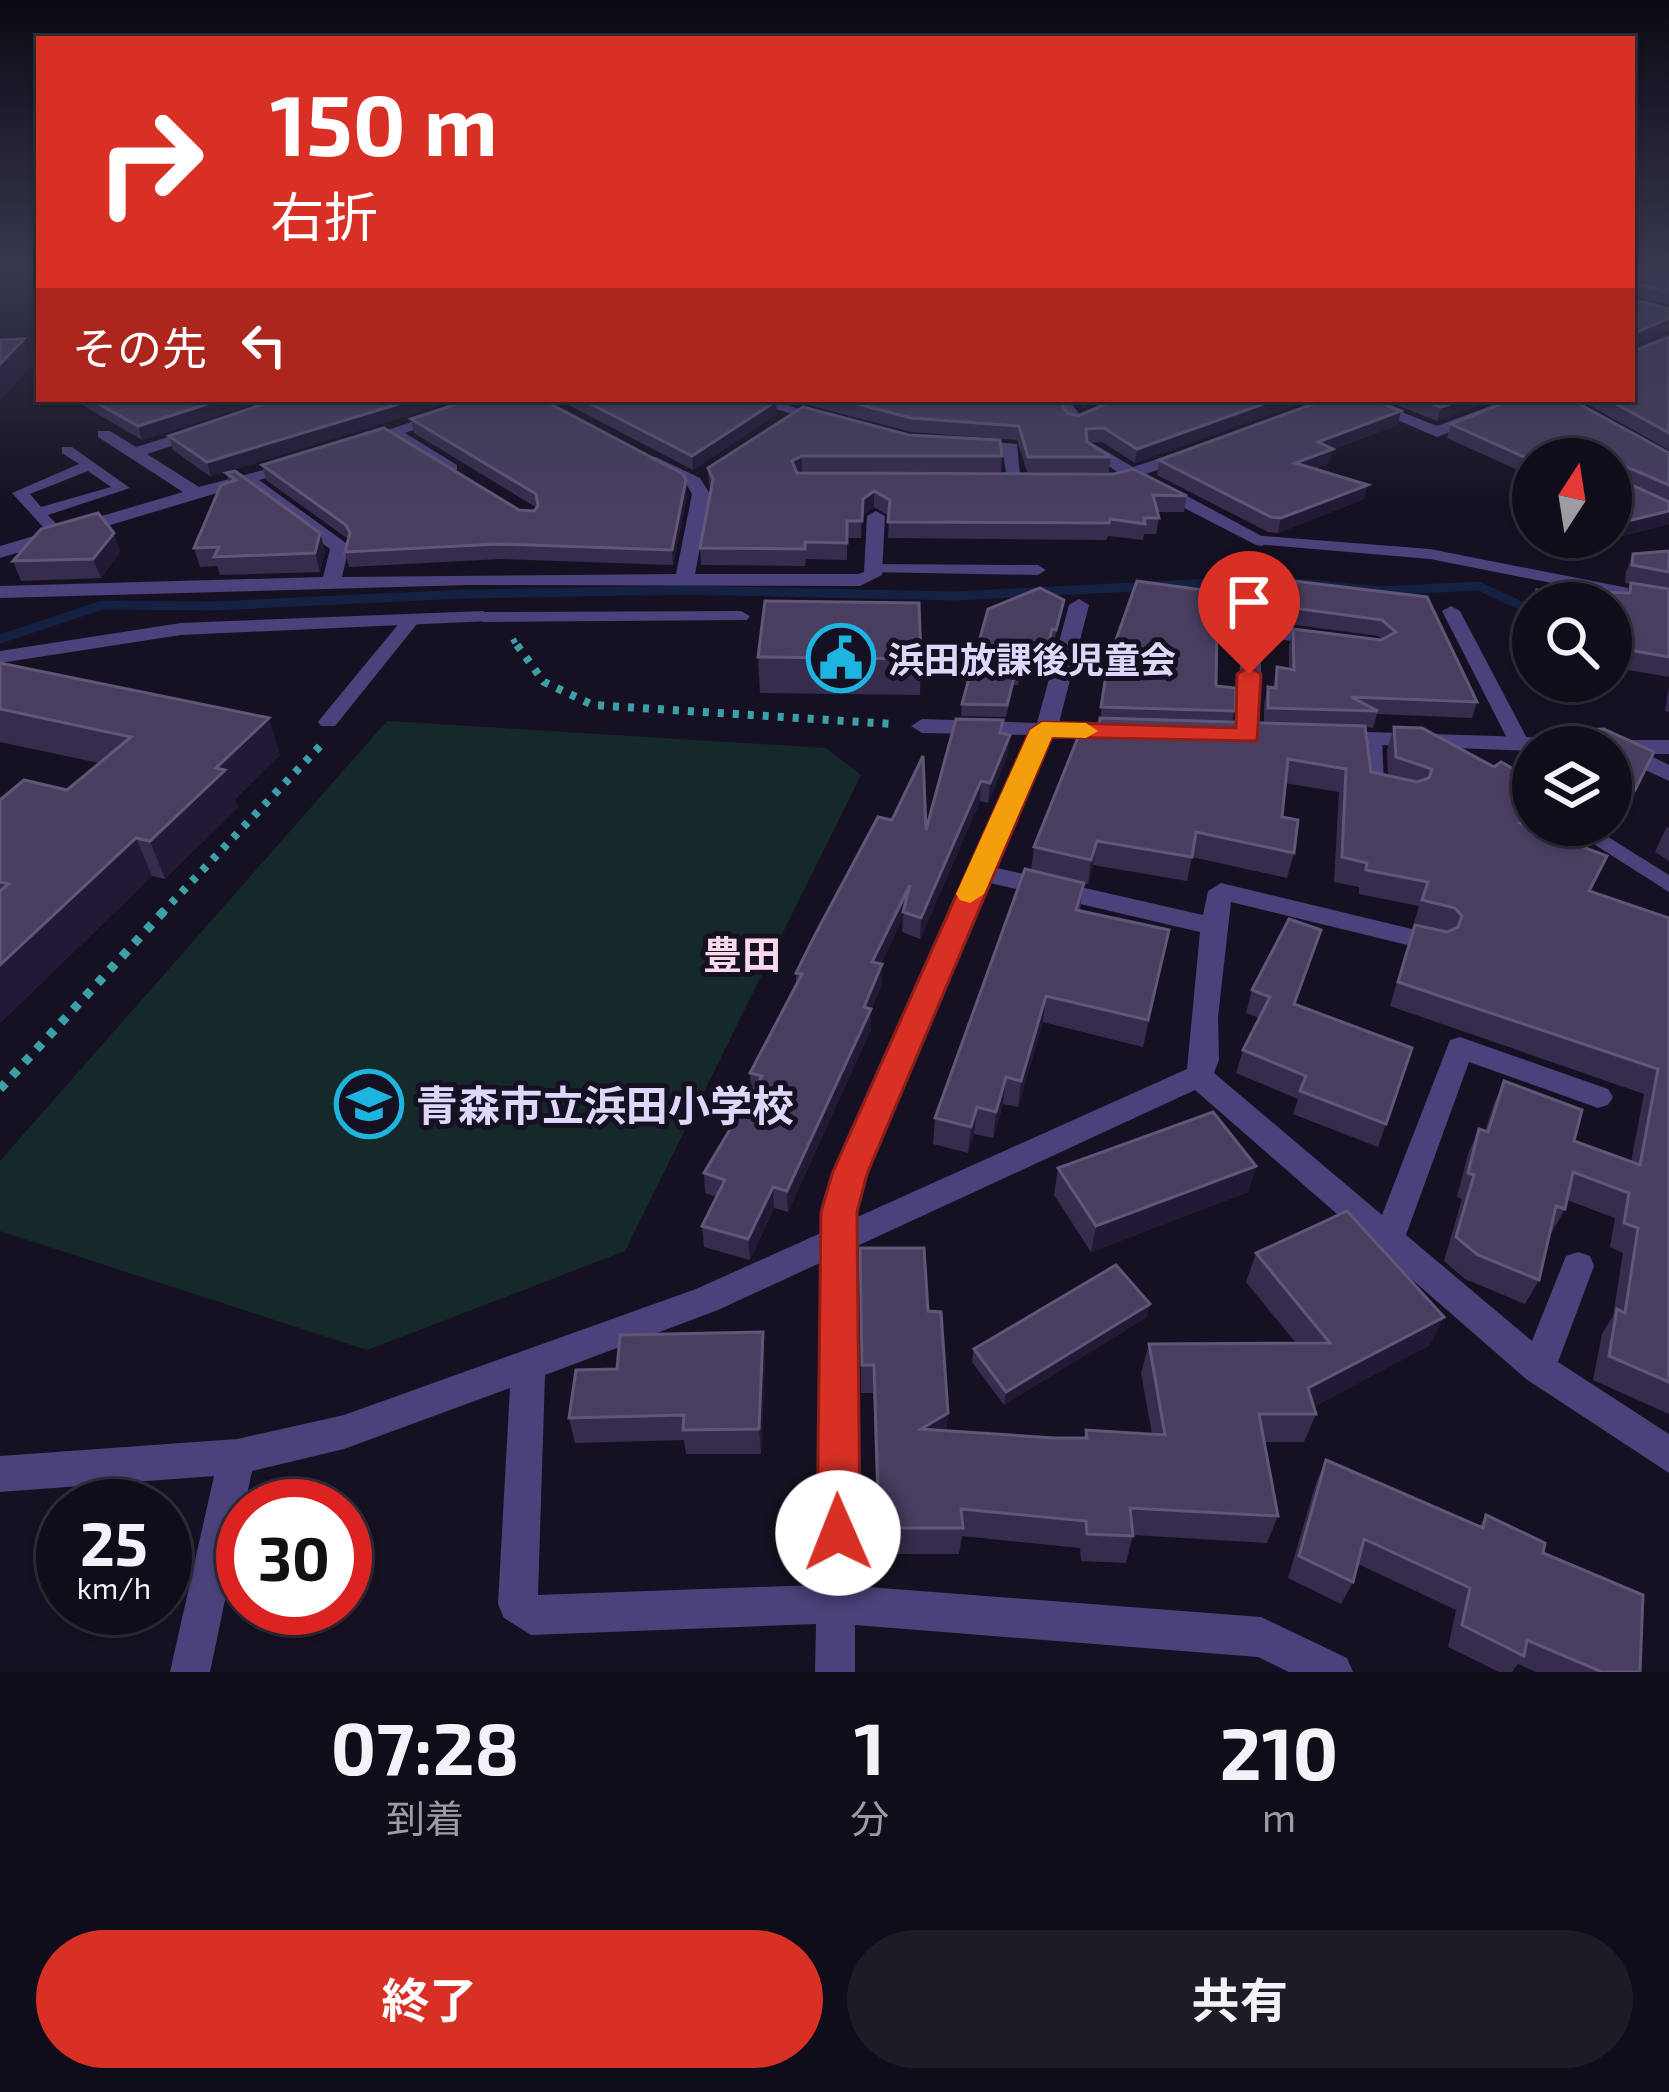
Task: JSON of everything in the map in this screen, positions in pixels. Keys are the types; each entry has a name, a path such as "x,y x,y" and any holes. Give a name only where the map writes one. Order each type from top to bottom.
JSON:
{"street":[{"path":"350,446 484,402"},
{"path":"762,402 844,424"},
{"path":"1063,402 1075,421 1127,402"},
{"path":"1363,402 1437,432 1515,402"},
{"path":"782,424 800,412"},
{"path":"134,453 217,426"},
{"path":"392,432 471,481"},
{"path":"104,434 198,494"},
{"path":"950,443 1011,448 1024,481 991,481"},
{"path":"1094,448 1132,474 1262,541"},
{"path":"1092,481 1112,482 1195,452"},
{"path":"641,454 694,482 700,494 686,578"},
{"path":"0,552 309,459"},
{"path":"694,482 713,470"},
{"path":"247,478 340,547 331,585"},
{"path":"0,592 686,578 860,580 869,579 874,569 876,516"},
{"path":"1247,736 1253,596"},
{"path":"835,1672 836,1243 850,1174 979,872 1054,711 1079,605"},
{"path":"0,657 181,629 483,616"},
{"path":"1252,630 1336,641"},
{"path":"922,726 1134,732"},
{"path":"1310,737 1512,743"},
{"path":"1632,747 1669,746"},
{"path":"1632,756 1669,775"},
{"path":"979,872 1214,926"},
{"path":"0,1474 237,1457 344,1432 706,1300 1198,1076 1205,1060 1204,1017 1221,891 1436,943"},
{"path":"1388,1241 1460,1048 1598,1097"},
{"path":"1198,1076 1538,1368 1669,1455"},
{"path":"1538,1368 1578,1266"},
{"path":"528,1366 518,1604 531,1615 835,1604 1261,1637 1333,1672"},
{"path":"190,1672 237,1457"}],"lane":[{"path":"38,513 124,488 67,450"},
{"path":"59,535 20,493 90,465"},
{"path":"1262,541 1430,554 1669,601"},
{"path":"874,569 1038,570"},
{"path":"1451,610 1512,728"},
{"path":"483,616 741,616"},
{"path":"328,722 412,619"},
{"path":"1372,739 1374,788 1410,795"},
{"path":"1441,741 1478,765"},
{"path":"1608,846 1669,884"}],"path":[{"path":"483,616 504,628 538,681 592,705 922,726"},
{"path":"0,1089 20,1062 303,767 324,742 328,722"}],"green space":[{"name":"青森市立浜田小学校","path":"387,721 826,748 861,775 625,1251 367,1350 0,1231 0,1161"}],"building":[{"path":"0,346 17,346 0,364"},
{"path":"1669,346 1669,433 1612,402 1635,402 1635,347"},
{"path":"95,402 214,402 138,426"},
{"path":"269,402 405,402 207,462 169,436"},
{"path":"463,402 547,402 683,474 686,480 672,550 498,544 345,552 350,533 346,525 262,465 384,428 519,510 534,511 538,506 536,494 411,419"},
{"path":"587,402 774,402 692,456"},
{"path":"850,402 1060,402 1067,413 1078,416 1110,402 1269,402 1137,449 1104,428 1086,429 1087,442 1111,457 1028,457 1019,426 911,418"},
{"path":"1319,402 1379,402 1401,411 1318,442 1333,449 1295,463 1368,485 1281,518 1159,460"},
{"path":"1506,402 1576,402 1669,453 1669,485 1632,469 1632,438 1512,438 1512,452 1451,424"},
{"path":"803,407 909,435 1000,440 1002,456 802,456 792,461 797,473 1114,474 1133,469 1187,496 1153,495 1159,518 1144,518 1145,524 1110,519 1109,523 888,522 890,500 874,491 863,499 862,521 847,521 847,543 805,542 805,549 700,548 713,479 708,468"},
{"path":"235,471 320,533 315,553 214,557 219,547 194,548 221,485 236,480 226,473"},
{"path":"1632,485 1669,502 1669,511 1632,520"},
{"path":"98,513 114,533 93,559 13,561 41,529"},
{"path":"1669,551 1669,572 1632,565 1633,554"},
{"path":"1137,581 1232,594 1232,628 1217,626 1216,686 1236,688 1235,711 1101,707 1108,662"},
{"path":"1293,581 1427,597 1477,702 1351,697 1378,711 1268,708 1268,687 1276,688 1277,667 1294,670 1293,629 1381,640 1396,632 1382,620 1293,608"},
{"path":"1632,583 1669,589 1669,657 1632,651"},
{"path":"1040,588 1064,600 1047,650 1026,647 1007,705 962,704 988,609"},
{"path":"765,601 919,603 921,659 758,657"},
{"path":"0,663 269,718 216,768 225,770 150,841 136,838 0,965 0,891 9,884 0,882 0,800 24,780 67,790 131,737 0,709"},
{"path":"1100,718 1365,726 1371,772 1417,782 1429,778 1432,769 1396,757 1394,727 1422,728 1494,767 1501,762 1512,768 1512,846 1581,846 1607,856 1589,891 1669,918 1669,1382 1609,1356 1617,1309 1625,1313 1638,1228 1624,1223 1629,1193 1573,1172 1565,1209 1556,1206 1539,1280 1478,1255 1456,1237 1474,1175 1468,1173 1479,1129 1488,1132 1504,1081 1582,1110 1574,1141 1640,1165 1658,1069 1398,982 1415,925 1447,932 1458,927 1462,916 1455,908 1422,900 1428,882 1366,870 1367,863 1342,857 1346,769 1288,759 1282,817 1298,820 1294,853 1196,832 1192,857 1097,841 1091,860 1034,847 1083,725 1099,728"},
{"path":"956,719 1003,720 1000,733 1010,735 990,783 981,781 921,918 903,912 910,885 872,962 882,964 864,1007 871,1009 787,1191 773,1187 748,1239 702,1226 725,1180 704,1173 762,1076 750,1073 802,974 796,973 815,935 878,817 892,820 923,756 926,830"},
{"path":"1632,742 1654,752 1632,789"},
{"path":"1025,869 1084,883 1076,910 1169,930 1148,1020 1046,996 1021,1081 1006,1077 996,1112 977,1107 971,1127 935,1118"},
{"path":"1289,919 1321,930 1294,1004 1412,1048 1386,1124 1300,1091 1306,1076 1243,1050 1270,997 1252,990"},
{"path":"1213,1112 1256,1166 1096,1226 1058,1168"},
{"path":"1347,1211 1444,1317 1308,1388 1316,1414 1259,1414 1278,1516 1130,1508 1133,1536 1087,1534 1086,1521 961,1509 963,1528 879,1528 874,1365 862,1365 860,1248 924,1248 928,1311 941,1312 948,1413 921,1429 1054,1438 1087,1438 1086,1430 1165,1435 1149,1344 1330,1343 1256,1253"},
{"path":"1116,1265 1150,1304 1006,1392 974,1349"},
{"path":"763,1332 759,1429 683,1430 684,1415 569,1418 576,1370 617,1369 620,1335"},
{"path":"1326,1460 1483,1528 1486,1515 1545,1543 1543,1553 1643,1595 1640,1672 1602,1672 1527,1640 1524,1656 1462,1625 1470,1588 1364,1539 1353,1582 1299,1556"}],"waterway":[{"path":"0,639 102,605 213,606 464,594 684,590 956,596 1268,580 1380,591 1478,586 1512,601"}],"slow traffic":[{"path":"970,894 1042,730 1086,731"}],"place":[{"name":"浜田放課後児童会","path":"841,658"},
{"name":"青森市立浜田小学校","path":"369,1104"}],"district":[{"name":"豊田","path":"742,953"}],"route":[{"path":"838,1533 839,1212 850,1174 1042,730 1248,736 1249,674"}]}
